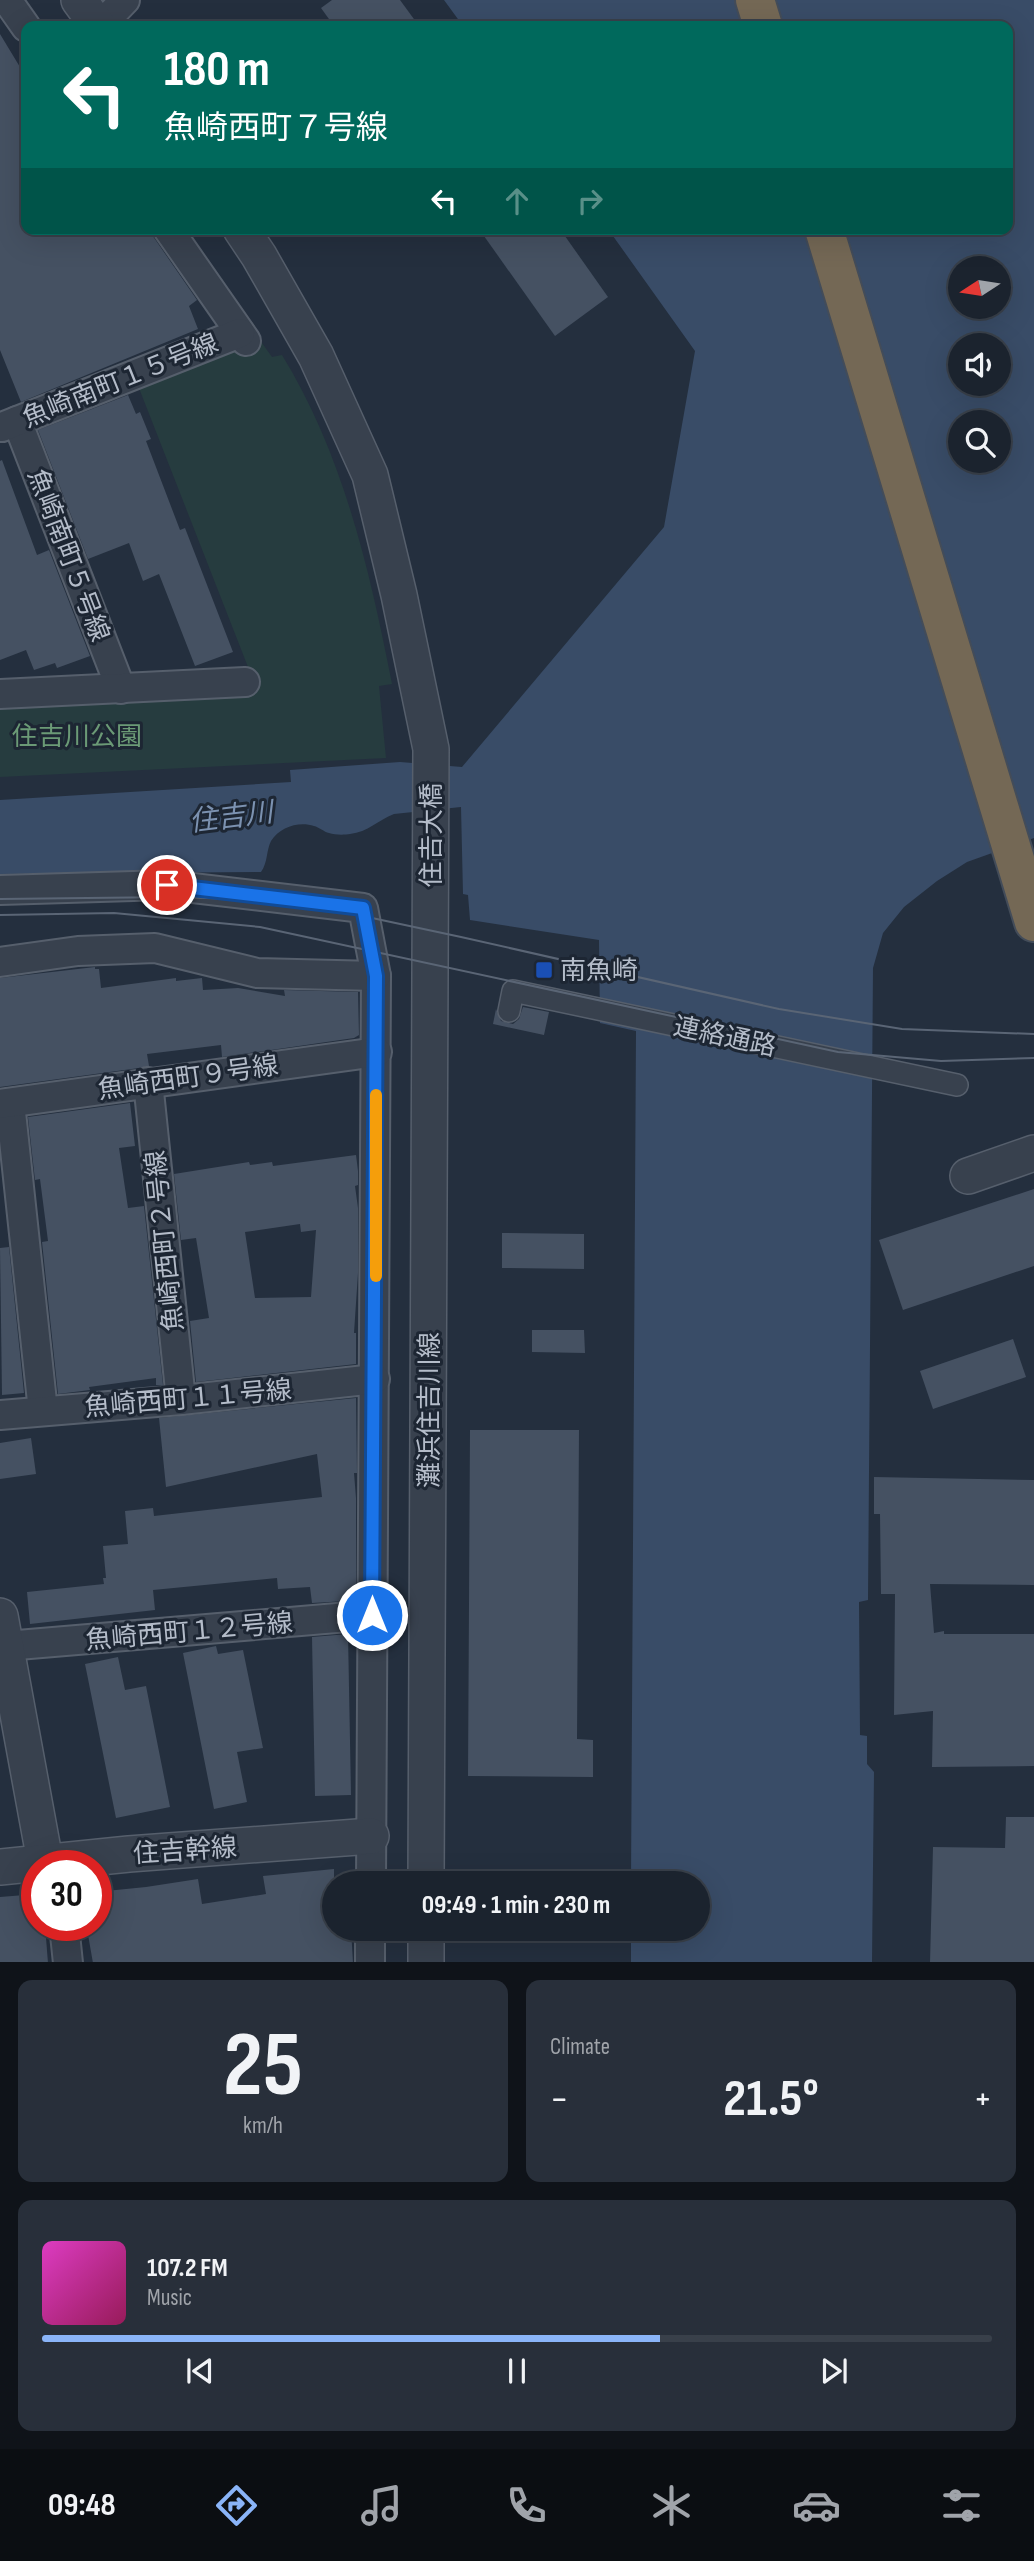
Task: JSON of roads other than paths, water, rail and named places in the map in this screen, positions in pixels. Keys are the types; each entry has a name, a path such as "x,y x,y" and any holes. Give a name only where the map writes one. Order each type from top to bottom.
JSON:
{"highway":[{"path":"755,0 761,21"},
{"path":"826,235 1034,921"}],"street":[{"path":"7,0 22,21"},
{"path":"79,0 95,21"},
{"path":"104,21 125,0"},
{"name":"魚崎南町１５号線","path":"9,424 243,337 172,235"},
{"name":"住𠮷大橋","path":"250,242 316,356 370,475 399,595 430,749 431,938"},
{"name":"魚崎南町５号線","path":"9,424 121,689"},
{"path":"0,694 245,682"},
{"path":"0,890 167,885 363,908 376,976 377,1052 371,1871"},
{"name":"灘浜住吉川線","path":"426,1871 431,938"},
{"path":"0,962 78,951 155,948 257,973 376,976"},
{"name":"連絡通路","path":"509,1011 513,991 957,1085"},
{"name":"魚崎西町９号線","path":"5,1104 377,1052"},
{"name":"魚崎西町２号線","path":"148,1082 181,1400"},
{"path":"5,1104 43,1411"},
{"path":"968,1176 1034,1153"},
{"name":"魚崎西町１１号線","path":"0,1415 181,1400 375,1379"},
{"name":"魚崎西町１２号線","path":"3,1631 372,1615"},
{"path":"3,1631 44,1850"},
{"name":"住吉幹線","path":"112,1858 371,1836"},
{"name":"住吉幹線","path":"0,1867 21,1865"},
{"path":"66,1941 68,1962"},
{"path":"370,1941 370,1962"},
{"path":"426,1941 426,1962"}],"water":[{"name":"住吉川","path":"444,0 1034,0 1034,838 967,862 904,907 883,933 873,968 868,1600 859,1602 860,1735 867,1736 867,1764 874,1772 872,1962 631,1962 631,1941 710,1941 710,1871 631,1871 636,1031 600,1023 599,940 470,920 468,895 463,894 461,807 394,814 362,831 340,835 308,825 290,826 279,832 271,841 261,872 0,874 0,800 291,782 290,770 400,762 462,767 664,527 695,351 612,235 1013,235 1013,21 459,21"}],"tram line":[{"path":"0,899 174,897 237,899 299,906 344,912 461,937 779,1009 902,1029 1034,1034"},
{"path":"0,915 114,913 260,927 838,1052 941,1061 1034,1058"}],"place":[{"name":"南魚崎","path":"544,970"}],"park label":[{"name":"住吉川公園","path":"77,736"}]}
